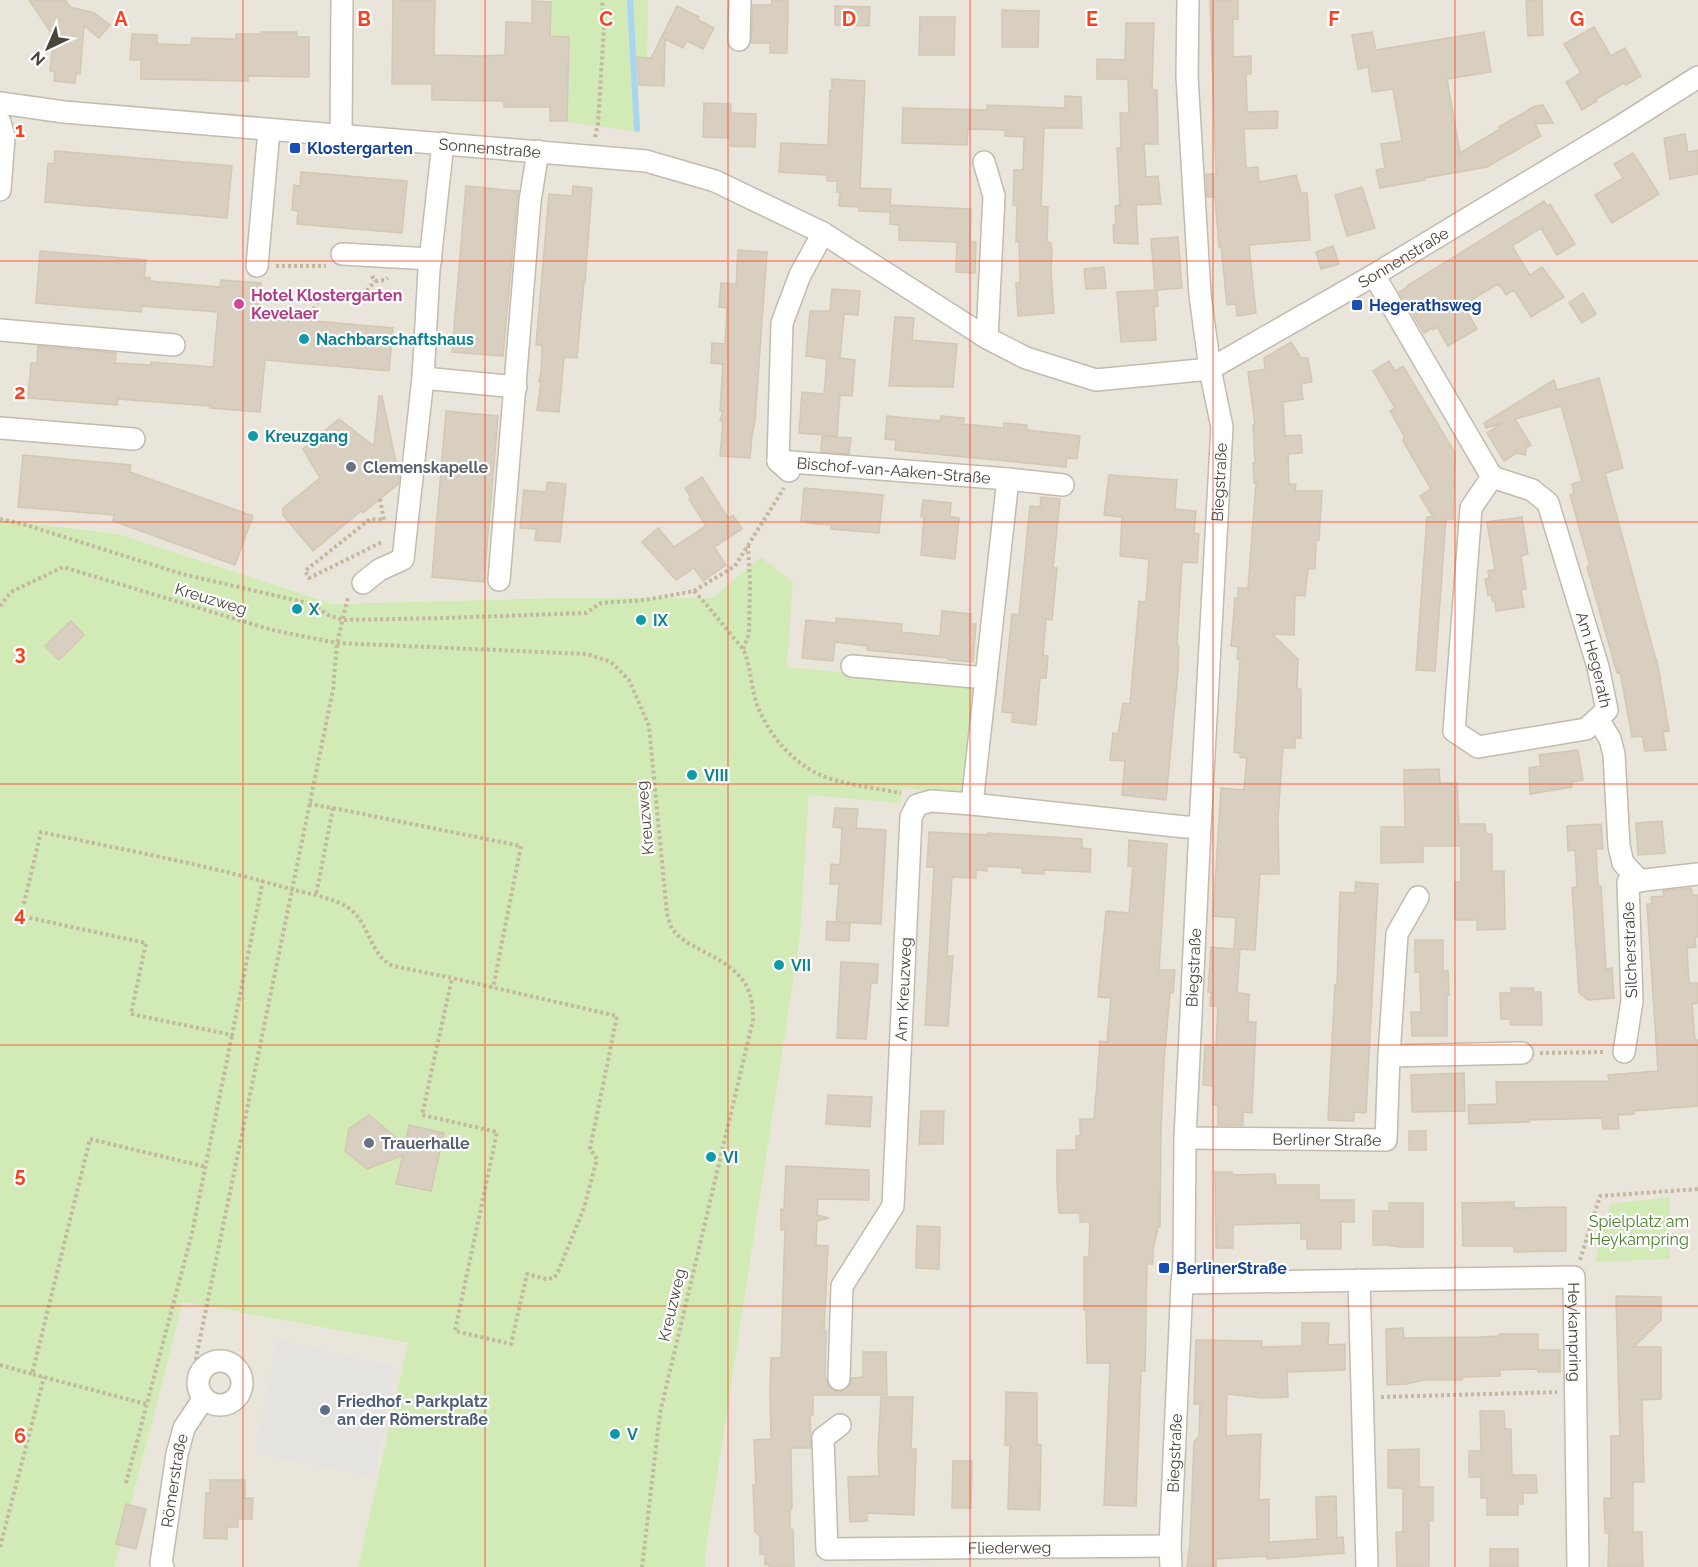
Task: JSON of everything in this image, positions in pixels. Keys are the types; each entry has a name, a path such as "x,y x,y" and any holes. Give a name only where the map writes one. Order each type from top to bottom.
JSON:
{"street":[{"path":"341,135 342,0"},
{"path":"739,40 740,0"},
{"path":"1188,0 1187,76 1192,169 1200,295 1210,369"},
{"name":"Sonnenstraße","path":"0,103 64,112 646,161 715,181 823,233 987,338 1026,358 1096,380 1210,369 1374,275 1698,77"},
{"path":"0,122 4,137 0,190"},
{"path":"257,266 269,130"},
{"path":"363,583 379,570 403,559 423,378 431,259 443,143"},
{"path":"499,580 530,201 538,152"},
{"path":"984,162 994,196 987,338"},
{"path":"786,468 782,323 800,275 823,233"},
{"path":"342,254 431,259"},
{"path":"1374,275 1492,477"},
{"path":"0,330 174,345"},
{"name":"Biegstraße","path":"1170,1557 1184,1262 1185,1138 1222,427 1210,369"},
{"path":"423,378 516,387"},
{"path":"0,428 134,439"},
{"name":"Bischof-van-Aaken-Straße","path":"786,468 1008,479 1063,485"},
{"name":"Am Hegerath","path":"1492,477 1532,490 1548,503 1598,667 1607,711 1586,729 1478,747 1454,731 1471,508 1492,477"},
{"name":"Bischof-van-Aaken-Straße","path":"972,804 1008,479"},
{"path":"852,666 986,678"},
{"path":"1598,719 1610,739 1614,754 1619,846 1623,863 1640,880"},
{"path":"931,801 1200,827"},
{"name":"Am Kreuzweg","path":"839,1379 843,1286 893,1206 911,817 917,805 931,801"},
{"name":"Silcherstraße","path":"1624,1052 1632,1001 1628,882 1698,874"},
{"name":"Berliner Straße","path":"1185,1138 1386,1140 1397,934 1418,897"},
{"path":"1389,1056 1522,1053"},
{"name":"Heykampring","path":"1182,1283 1574,1277 1578,1567"},
{"path":"1359,1280 1367,1567"},
{"path":"214,1362 234,1366 242,1385 237,1396 228,1404 215,1405 204,1398 198,1388 203,1370 214,1362"},
{"name":"Römerstraße","path":"163,1567 161,1563 177,1454 184,1428 204,1398"},
{"path":"840,1425 823,1438 827,1549 847,1558"},
{"name":"Fliederweg","path":"847,1558 1170,1557"}],"path":[{"path":"592,155 598,124 604,27 602,0"},
{"path":"312,321 313,310 320,300 365,293 375,281"},
{"path":"0,519 182,573 312,604 328,615 343,620 586,613 601,603 645,600 694,591 735,566 748,546 786,468"},
{"path":"380,499 384,520 370,519 305,572 309,578 382,542"},
{"path":"743,649 749,634 748,546"},
{"name":"Kreuzweg","path":"0,606 11,592 63,567 272,630 337,643 587,654 611,662 629,680 649,726 667,914 673,931 690,944 727,964 743,980 753,1003 753,1020 660,1413 642,1567"},
{"path":"203,1370 196,1358 333,690 337,643 350,591 363,583"},
{"path":"694,591 743,649 749,665 757,704 765,721 787,752 803,766 821,776 909,794 931,801"},
{"path":"309,804 520,846 493,988"},
{"path":"315,896 333,808"},
{"path":"232,1035 131,1014 146,942 21,916 41,832 263,880 315,896 346,906 358,915 380,957 393,966 452,978 617,1016 590,1149 597,1160 584,1208 554,1278 546,1279 527,1274 511,1344 455,1331 497,1132 422,1115 452,978"},
{"path":"126,1483 192,1233 263,880"},
{"path":"1522,1053 1624,1052"},
{"path":"32,1374 90,1138 206,1167"},
{"path":"1574,1277 1600,1196 1698,1189"},
{"path":"0,1365 146,1404"},
{"path":"0,1547 44,1377"},
{"path":"1362,1397 1576,1392"}],"shaded area":[{"path":"0,0 1698,0 1698,1567 705,1567 800,938 809,794 786,667 793,582 761,558 712,598 552,598 333,604 119,534 10,521 0,517"},
{"path":"183,1302 408,1343 358,1567 115,1567"},
{"name":"Friedhof - Parkplatz an der Römerstraße","path":"278,1339 395,1367 374,1477 255,1454"}],"green space":[{"path":"551,0 648,0 647,57 636,57 640,132 568,122 569,36 551,35"},
{"path":"0,517 10,521 119,534 333,604 552,598 712,598 761,557 793,582 787,667 979,685 970,799 903,787 900,803 809,795 800,938 705,1567 358,1567 408,1343 183,1302 115,1567 0,1567"},
{"name":"Spielplatz am Heykampring","path":"1670,1197 1670,1259 1595,1262 1610,1204"}],"building":[{"path":"29,0 65,0 70,7 94,13 110,25 99,38 84,26 80,74 76,73 75,83 54,81 55,72 50,71 53,42 50,42 50,31"},
{"path":"393,0 435,0 434,55 481,56 505,55 506,22 532,23 532,1 551,2 550,36 569,37 567,121 550,121 550,107 504,107 504,101 432,100 432,84 392,84"},
{"path":"772,0 788,0 787,53 770,53 770,43 751,43 753,5 771,5"},
{"path":"1210,0 1238,0 1238,19 1233,19 1233,57 1251,56 1251,74 1246,74 1247,112 1278,111 1277,128 1244,129 1246,168 1258,167 1259,182 1296,175 1301,193 1307,193 1310,240 1249,245 1256,313 1237,316 1236,304 1227,305 1215,197 1207,197 1206,174 1216,174"},
{"path":"1526,0 1542,0 1543,35 1528,36"},
{"path":"677,6 714,28 703,49 687,41 683,48 665,39 664,86 639,85 637,57 651,58"},
{"path":"835,6 870,7 869,26 835,25"},
{"path":"1002,10 1039,11 1038,47 1002,47"},
{"path":"920,17 955,17 954,55 919,55"},
{"path":"1126,23 1154,23 1152,90 1157,90 1158,144 1144,144 1146,177 1158,176 1161,204 1136,205 1138,244 1114,243 1115,206 1120,205 1117,148 1121,148 1120,113 1129,113 1128,79 1097,79 1097,59 1125,60"},
{"path":"1594,27 1611,56 1625,48 1641,76 1596,99 1597,101 1582,110 1566,82 1581,73 1564,44"},
{"path":"261,32 297,32 297,37 309,37 309,77 248,76 248,81 141,79 141,60 130,60 132,34 157,35 157,44 191,45 192,38 236,39 236,34 261,34"},
{"path":"1372,32 1376,50 1484,32 1491,72 1447,79 1460,153 1535,106 1543,105 1553,123 1535,124 1541,136 1487,167 1380,188 1376,170 1385,168 1381,144 1402,141 1393,89 1372,92 1368,67 1358,69 1352,35"},
{"path":"832,79 865,81 860,188 891,189 890,205 971,209 970,242 976,242 975,273 956,272 957,242 899,240 899,225 890,224 890,212 859,211 859,207 839,206 840,192 837,192 837,181 827,181 827,175 779,172 781,143 828,145"},
{"path":"1065,96 1081,97 1082,128 1044,128 1041,206 1048,207 1047,242 1051,243 1052,248 1054,313 1018,316 1016,283 1020,283 1019,242 1016,242 1017,206 1013,205 1014,170 1023,170 1024,137 1005,136 1005,130 968,129 967,145 902,143 903,108 987,110 987,105 1065,108"},
{"path":"704,103 731,104 731,113 756,114 755,147 730,146 730,138 703,137"},
{"path":"1685,134 1688,152 1698,150 1698,174 1670,179 1664,138"},
{"path":"55,151 232,166 227,218 45,202 48,163 54,164"},
{"path":"1633,153 1659,194 1612,223 1595,195 1623,178 1614,164"},
{"path":"301,172 407,181 402,233 297,224 298,211 292,210 294,185 300,186"},
{"path":"466,186 518,191 503,356 452,352"},
{"path":"573,186 592,188 577,358 564,357 559,412 537,410 541,382 539,382 542,345 536,345 549,194 572,196"},
{"path":"1362,187 1375,228 1347,236 1335,195"},
{"path":"1544,201 1547,206 1550,204 1575,244 1557,255 1541,228 1512,246 1530,275 1542,267 1564,297 1531,317 1514,290 1506,295 1498,284 1463,305 1477,329 1448,346 1437,327 1424,333 1399,292"},
{"path":"1178,237 1182,288 1157,290 1158,306 1154,307 1156,340 1121,342 1117,292 1155,290 1151,239"},
{"path":"1333,246 1339,264 1321,269 1316,252"},
{"path":"738,250 767,252 755,420 750,458 720,456 723,421 720,421 723,411 720,411 723,364 711,363 712,343 725,344 727,308 719,307 721,283 736,284"},
{"path":"40,251 146,260 144,277 150,278 150,281 220,287 221,280 261,283 258,316 393,328 389,371 265,360 260,412 118,399 117,405 28,398 31,363 37,363 38,346 116,353 115,363 151,365 151,362 213,367 218,312 142,306 141,312 36,303"},
{"path":"1104,267 1106,288 1086,289 1084,269"},
{"path":"832,289 860,291 858,315 844,314 840,358 855,360 852,396 840,395 837,436 799,433 802,392 824,394 827,359 806,356 810,311 830,311"},
{"path":"1583,293 1596,314 1582,323 1569,303"},
{"path":"895,317 914,318 912,340 957,344 953,387 889,386"},
{"path":"1291,342 1301,358 1308,358 1312,382 1301,384 1303,399 1283,402 1285,436 1301,435 1302,453 1288,454 1289,484 1296,484 1295,491 1322,491 1319,540 1316,540 1315,569 1308,569 1305,596 1295,595 1294,635 1272,634 1298,659 1297,689 1301,689 1301,738 1295,738 1295,748 1283,748 1278,817 1279,874 1260,874 1255,950 1240,949 1237,993 1249,994 1248,1022 1256,1022 1252,1113 1243,1112 1243,1125 1218,1125 1218,1105 1213,1105 1214,1086 1203,1085 1205,1045 1216,1045 1218,1006 1210,1006 1211,992 1208,992 1211,947 1234,949 1236,918 1213,916 1221,788 1244,790 1247,758 1240,757 1240,753 1234,752 1240,660 1237,659 1238,647 1231,646 1235,598 1238,598 1238,588 1248,588 1256,483 1254,483 1253,463 1255,463 1253,425 1255,424 1248,372 1265,369 1264,358"},
{"path":"1389,361 1395,371 1403,366 1455,453 1453,519 1446,519 1435,671 1416,670 1427,517 1433,517 1420,496 1431,489 1403,441 1404,436 1390,411 1395,408 1373,371"},
{"path":"1599,378 1623,468 1605,473 1657,660 1669,731 1663,732 1666,750 1645,751 1642,736 1632,737 1620,672 1617,673 1587,567 1590,566 1570,495 1574,494 1572,484 1582,481 1561,406 1515,419 1531,445 1526,448 1525,455 1517,453 1504,461 1487,433 1503,423 1486,428 1484,423 1554,380 1557,390"},
{"name":"Clemenskapelle","path":"379,396 382,396 399,476 398,484 313,551 283,515 283,508 320,478 303,449 339,419 374,446"},
{"path":"446,411 498,416 484,582 432,577"},
{"path":"887,416 940,421 941,416 964,418 963,424 1004,428 1004,423 1027,425 1027,430 1080,436 1077,459 1067,458 1066,467 895,450 896,440 885,439"},
{"path":"822,436 851,438 849,454 821,452"},
{"path":"23,455 131,465 130,472 253,516 235,565 113,521 114,515 18,507"},
{"path":"1109,475 1177,480 1175,509 1196,511 1194,533 1199,534 1197,563 1182,562 1177,645 1179,646 1178,671 1166,800 1122,795 1125,761 1110,760 1113,733 1118,734 1123,703 1130,704 1139,601 1146,602 1149,559 1120,556 1122,517 1104,515"},
{"path":"702,477 728,518 733,515 742,529 714,547 726,565 703,581 694,568 676,580 642,542 658,528 674,547 706,526 689,499 691,498 685,488"},
{"path":"547,482 566,484 560,542 535,540 536,529 520,528 524,490 546,492"},
{"path":"804,488 883,495 879,533 831,529 832,525 801,521"},
{"path":"1041,497 1060,499 1053,568 1057,568 1052,620 1046,619 1043,655 1048,656 1046,678 1040,678 1036,725 1012,722 1013,713 1002,712 1012,614 1019,615 1030,506 1040,507"},
{"path":"923,500 951,503 950,517 959,518 955,559 921,555"},
{"path":"1522,517 1528,554 1521,556 1526,589 1521,590 1524,607 1496,611 1495,602 1491,595 1488,595 1485,579 1489,578 1488,571 1495,570 1487,522"},
{"path":"942,611 971,614 971,624 976,624 973,662 867,650 867,646 835,642 833,661 802,658 806,620 836,623 836,618 902,624 901,632 940,636"},
{"path":"71,621 84,635 59,660 45,646"},
{"path":"1578,750 1583,780 1572,782 1572,787 1530,794 1529,768 1541,766 1539,755"},
{"path":"1439,769 1440,783 1457,783 1459,824 1485,824 1486,834 1492,834 1492,871 1504,871 1505,929 1477,930 1477,920 1455,920 1455,882 1461,882 1461,846 1423,846 1423,862 1381,863 1381,827 1405,827 1404,770"},
{"path":"835,808 858,809 856,828 886,830 881,924 837,922 850,924 849,941 826,940 827,921 836,922 839,884 830,884 831,864 840,865 842,828 833,827"},
{"path":"1662,821 1665,853 1638,855 1636,823"},
{"path":"1601,824 1603,849 1596,849 1598,886 1601,886 1606,969 1612,968 1614,998 1588,1000 1579,993 1572,888 1577,887 1575,850 1568,851 1567,826"},
{"path":"929,832 1082,839 1082,848 1091,849 1090,872 1044,870 1044,874 1022,873 1022,868 987,866 987,871 976,870 976,878 952,877 947,956 953,956 948,1026 925,1025 934,867 927,867"},
{"path":"1129,840 1167,844 1159,970 1175,970 1173,993 1170,993 1164,1061 1160,1227 1158,1227 1153,1250 1153,1264 1147,1264 1145,1371 1141,1371 1136,1506 1104,1505 1110,1363 1087,1363 1084,1257 1089,1257 1090,1222 1080,1222 1080,1213 1059,1213 1057,1185 1057,1150 1076,1150 1076,1136 1080,1136 1080,1119 1094,1119 1100,1041 1107,1042 1111,998 1098,997 1106,911 1129,913 1133,866 1128,866"},
{"path":"1356,882 1378,884 1366,1113 1354,1112 1354,1121 1328,1120 1335,985 1337,985 1340,892 1355,893"},
{"path":"1691,888 1692,895 1698,895 1696,947 1687,948 1689,983 1698,983 1698,1003 1692,1004 1695,1040 1698,1040 1698,1106 1634,1111 1634,1114 1618,1115 1619,1129 1603,1129 1602,1118 1469,1124 1468,1105 1497,1104 1496,1082 1609,1081 1608,1075 1658,1071 1647,904 1652,904 1651,897 1664,896 1663,891"},
{"path":"1415,940 1443,940 1443,971 1448,971 1449,995 1447,995 1447,1036 1412,1036 1411,1012 1421,1012 1420,972 1415,972"},
{"path":"841,962 878,964 877,983 871,983 866,1039 837,1038"},
{"path":"1511,988 1534,988 1533,992 1541,992 1542,1025 1511,1025 1510,1019 1501,1019 1500,993 1511,993"},
{"path":"1464,1073 1465,1111 1412,1112 1411,1075"},
{"path":"828,1095 872,1097 870,1127 826,1124"},
{"path":"921,1111 944,1111 943,1144 919,1144"},
{"path":"369,1115 405,1145 409,1125 444,1133 431,1191 396,1184 403,1155 367,1169 345,1151 349,1129"},
{"path":"1409,1131 1426,1131 1426,1150 1409,1150"},
{"path":"786,1166 869,1170 869,1200 818,1199 817,1215 829,1218 817,1221 816,1245 828,1246 824,1331 826,1331 825,1378 832,1389 838,1392 844,1390 850,1385 852,1378 863,1377 863,1352 886,1352 887,1395 813,1395 813,1415 810,1416 811,1448 791,1448 790,1527 793,1530 794,1567 769,1567 769,1564 765,1565 765,1554 760,1554 760,1536 755,1532 754,1440 771,1439 771,1358 781,1358 785,1229 781,1230 781,1209 784,1210"},
{"path":"1215,1172 1232,1172 1233,1175 1275,1174 1276,1185 1319,1185 1319,1200 1354,1200 1354,1222 1341,1222 1341,1249 1307,1249 1307,1239 1301,1239 1301,1223 1233,1225 1233,1248 1216,1248"},
{"path":"1514,1202 1514,1208 1566,1207 1566,1251 1514,1252 1514,1246 1463,1246 1462,1203"},
{"path":"1389,1203 1423,1203 1423,1247 1373,1245 1373,1211 1389,1211"},
{"path":"917,1226 940,1227 939,1269 916,1268"},
{"path":"1616,1296 1661,1297 1661,1320 1634,1347 1661,1347 1661,1399 1642,1400 1644,1482 1633,1482 1633,1532 1642,1532 1643,1567 1608,1567 1609,1533 1605,1533 1604,1498 1611,1498 1611,1436 1620,1436"},
{"path":"1302,1323 1329,1323 1328,1345 1345,1344 1345,1370 1287,1372 1288,1397 1262,1398 1227,1394 1226,1436 1261,1434 1259,1500 1269,1499 1269,1542 1317,1539 1316,1497 1336,1496 1337,1538 1343,1537 1344,1553 1267,1559 1267,1556 1216,1559 1216,1567 1187,1567 1194,1442 1199,1436 1200,1404 1194,1404 1196,1340 1262,1341 1262,1347 1302,1346"},
{"path":"1403,1328 1404,1338 1538,1334 1538,1350 1560,1350 1560,1372 1538,1372 1538,1369 1500,1370 1500,1376 1462,1377 1462,1380 1424,1380 1387,1385 1386,1329"},
{"path":"1006,1392 1037,1393 1037,1444 1041,1445 1040,1510 1008,1509 1010,1445 1005,1445"},
{"path":"881,1397 913,1397 911,1449 916,1449 914,1515 867,1513 867,1521 850,1522 848,1477 879,1476"},
{"path":"1480,1411 1504,1411 1505,1429 1511,1429 1512,1475 1536,1475 1537,1493 1523,1493 1523,1504 1518,1504 1518,1515 1487,1515 1487,1498 1481,1498 1481,1477 1469,1477 1469,1451 1481,1451"},
{"path":"1419,1449 1419,1487 1433,1487 1433,1520 1429,1521 1429,1567 1397,1567 1396,1532 1403,1532 1403,1488 1388,1488 1388,1450"},
{"path":"953,1461 972,1461 971,1508 952,1508"},
{"path":"210,1480 245,1480 245,1498 253,1498 252,1519 238,1519 238,1527 227,1527 227,1539 204,1538 206,1493 210,1493"},
{"path":"126,1504 146,1509 136,1549 116,1544"},
{"path":"1490,1549 1518,1549 1518,1567 1490,1567"}],"waterway":[{"path":"630,0 637,129"}],"place":[{"name":"Klostergarten","path":"295,148"},
{"name":"Hotel Klostergarten Kevelaer","path":"239,304"},
{"name":"Hegerathsweg","path":"1357,305"},
{"name":"Nachbarschaftshaus","path":"304,339"},
{"name":"Kreuzgang","path":"253,436"},
{"name":"Clemenskapelle","path":"351,467"},
{"name":"X","path":"297,609"},
{"name":"IX","path":"641,620"},
{"name":"VIII","path":"692,775"},
{"name":"VII","path":"779,965"},
{"name":"Trauerhalle","path":"369,1143"},
{"name":"VI","path":"711,1157"},
{"name":"BerlinerStraße","path":"1164,1268"},
{"name":"Friedhof - Parkplatz an der Römerstraße","path":"325,1410"},
{"name":"V","path":"615,1434"}]}
